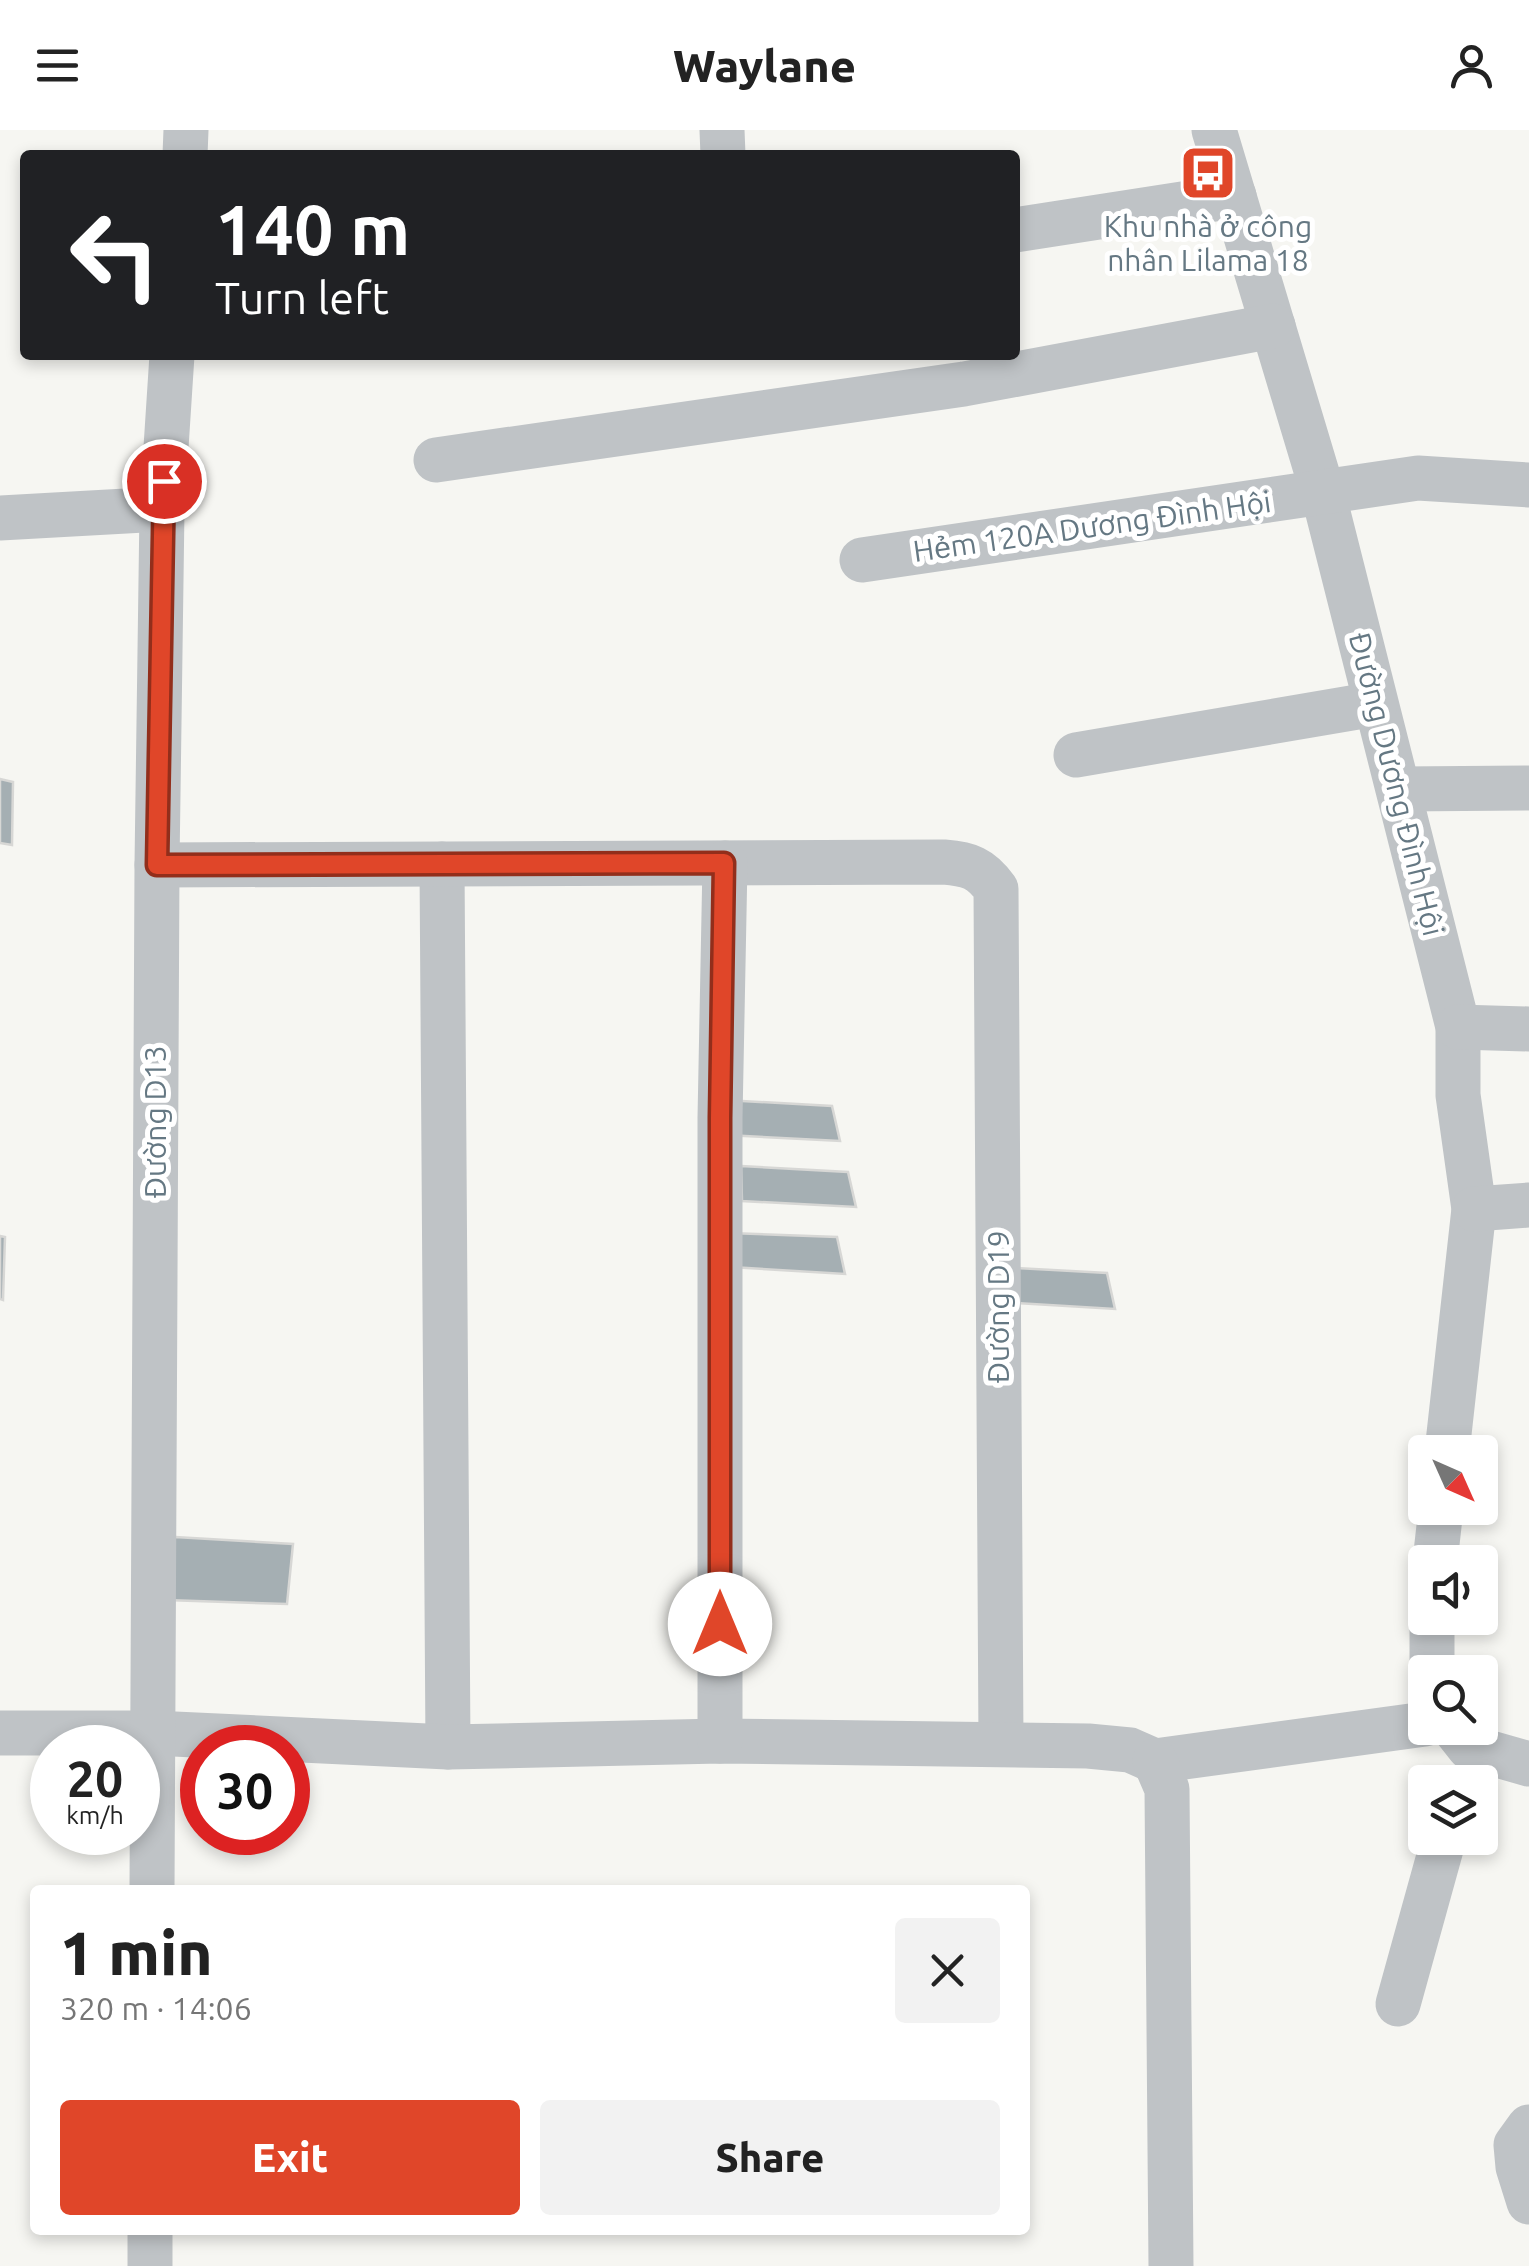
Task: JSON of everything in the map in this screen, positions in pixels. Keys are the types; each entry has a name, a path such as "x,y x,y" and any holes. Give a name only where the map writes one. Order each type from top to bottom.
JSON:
{"street":[{"name":"Đường Dương Đình Hội","path":"1214,130 1323,492 1458,1026 1458,1094 1474,1209 1449,1435"},
{"path":"1020,229 1234,196"},
{"path":"436,460 964,384 1273,326"},
{"name":"Đường D13","path":"154,1725 157,865 162,509 172,360"},
{"name":"Hẻm 120A Dương Đình Hội","path":"862,560 1418,478 1529,485"},
{"path":"0,518 162,509"},
{"path":"1076,755 1375,704"},
{"path":"1400,790 1529,788"},
{"path":"157,865 724,863 720,1741"},
{"name":"Đường D19","path":"724,863 969,864 985,874 996,889 1001,1744"},
{"path":"442,864 448,1747"},
{"path":"1458,1026 1529,1029"},
{"path":"1474,1209 1529,1205"},
{"path":"160,1733 448,1747 720,1741 1001,1744 1130,1750 1154,1761 1408,1726"},
{"path":"0,1733 30,1733"},
{"path":"1461,1752 1529,1764"},
{"path":"1154,1761 1167,1789 1171,2266"},
{"name":"Đường D13","path":"152,1855 152,1885"},
{"path":"1398,2004 1439,1855"},
{"path":"1529,2126 1516,2146 1529,2202"},
{"path":"150,2235 150,2266"}],"building":[{"path":"0,779 13,782 12,845 0,843"},
{"path":"724,1100 832,1106 840,1141 726,1135"},
{"path":"741,1166 848,1172 856,1207 742,1201"},
{"path":"729,1233 837,1237 845,1274 731,1267"},
{"path":"0,1236 5,1237 3,1300 0,1299"},
{"path":"1000,1267 1107,1273 1115,1309 1001,1302"},
{"path":"175,1537 293,1544 287,1604 166,1600"}],"place":[{"name":"Khu nhà ở công nhân Lilama 18","path":"1208,173"}],"route":[{"path":"164,481 157,865 724,863 720,1624"}]}
